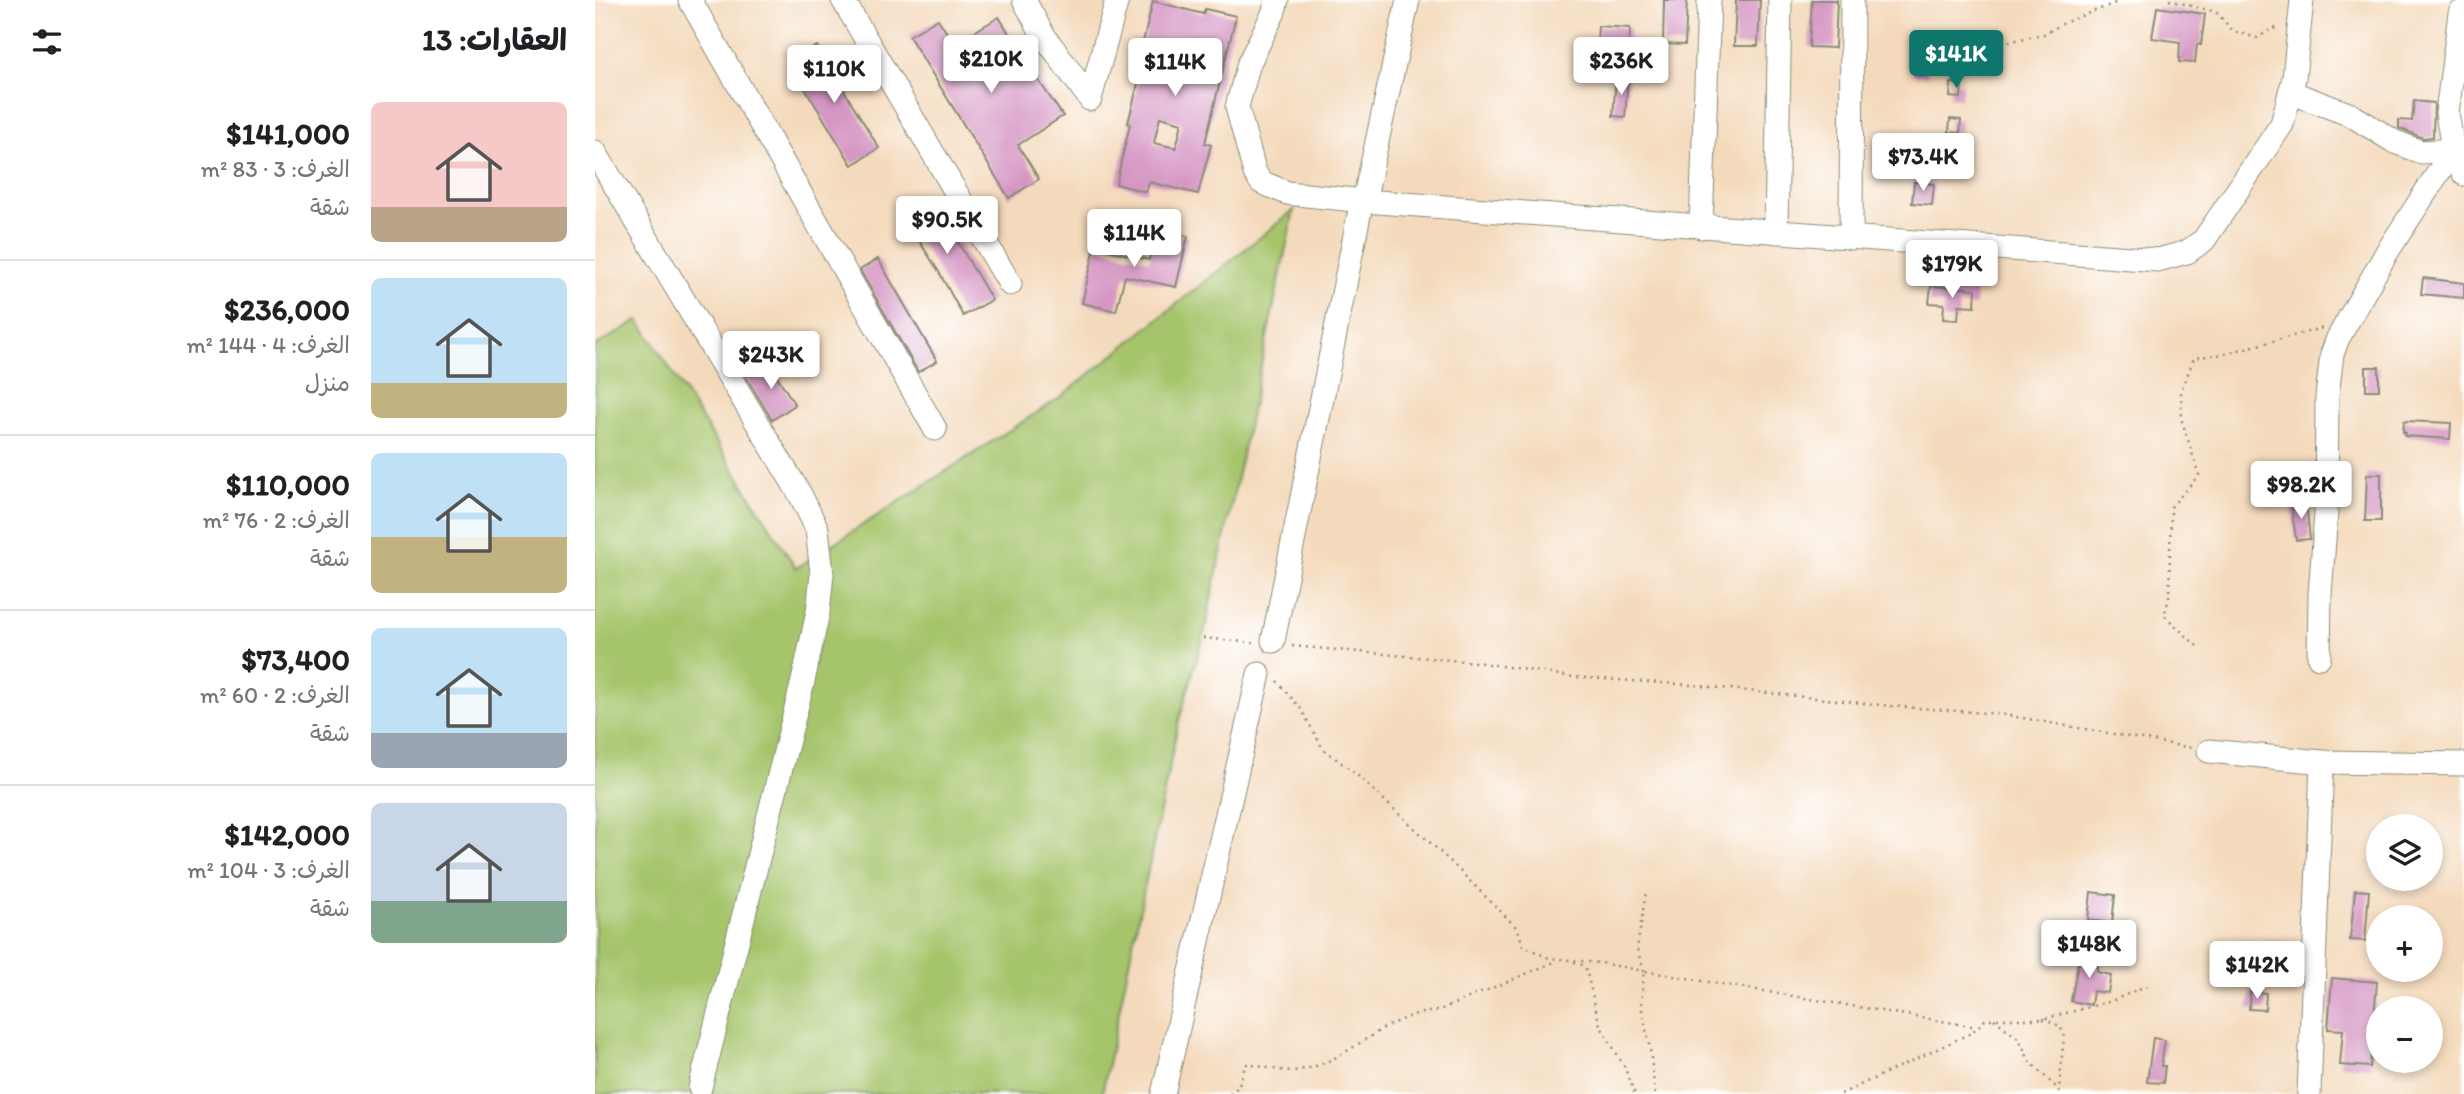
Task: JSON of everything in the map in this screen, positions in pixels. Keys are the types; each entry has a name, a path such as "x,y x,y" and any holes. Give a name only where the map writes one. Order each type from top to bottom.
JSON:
{"street":[{"path":"690,0 935,429"},
{"path":"843,0 1010,284"},
{"path":"1024,0 1042,33 1090,99 1117,0"},
{"path":"1277,0 1249,64 1237,107 1255,173 1261,183 1287,193 1700,227 2158,260 2187,252 2204,240 2282,124 2290,92 2302,0"},
{"path":"1271,643 1360,210 1408,0"},
{"path":"1700,227 1709,0"},
{"path":"1776,232 1780,0"},
{"path":"1851,237 1852,0"},
{"path":"2461,8 2453,150 2464,174"},
{"path":"2290,92 2351,115 2395,142 2421,152 2453,150"},
{"path":"2319,657 2326,513 2327,396 2332,354 2347,322 2409,216 2453,150"},
{"path":"595,152 801,496 817,529 822,574 818,612 800,695 700,1088"},
{"path":"1163,1094 1259,674"},
{"path":"2209,751 2322,762 2464,764"},
{"path":"2309,1094 2322,762"},
{"path":"2245,959 2313,965"}],"path":[{"path":"1949,56 1973,43 2007,42 2044,34 2066,22 2123,0"},
{"path":"2169,0 2216,12 2234,31 2257,38 2273,28 2300,29"},
{"path":"2197,646 2164,615 2169,599 2171,507 2199,475 2182,421 2181,391 2193,358 2223,354 2347,322"},
{"path":"1203,638 1475,662 1573,677 1692,685 1891,706 2000,714 2209,751"},
{"path":"1259,674 1277,681 1301,709 1322,749 1356,774 1518,929 1523,946 1549,958 1644,971 1977,1027"},
{"path":"1646,892 1637,949 1644,971 1641,1005 1650,1048 1655,1094"},
{"path":"1230,1094 1238,1087 1246,1063 1296,1071 1329,1062 1397,1020 1420,1012 1437,1011 1560,959"},
{"path":"1571,960 1585,966 1600,1025 1624,1066 1635,1094"},
{"path":"1842,1094 1971,1033 1986,1018 2043,1018 2112,1001 2143,987 2152,986"},
{"path":"1994,1018 2019,1039 2030,1062 2059,1092"},
{"path":"2043,1018 2060,1026 2064,1035 2059,1092"}],"green space":[{"path":"1294,210 1203,638 1178,724 1102,1094 595,1094 595,346 639,320 796,568 1061,397"}],"building":[{"path":"1664,0 1687,0 1685,45 1663,44"},
{"path":"1736,0 1760,0 1758,46 1734,46"},
{"path":"1812,0 1837,0 1835,48 1809,47"},
{"path":"1153,1 1203,14 1205,9 1236,16 1205,143 1211,145 1198,194 1149,182 1146,192 1116,184 1146,52 1141,50","holes":["1160,117 1182,123 1176,148 1154,143"]},
{"path":"2157,7 2205,14 2201,45 2197,44 2195,63 2179,62 2180,42 2152,38"},
{"path":"999,17 1063,116 1018,145 1039,179 1009,198 909,36 938,19 954,44"},
{"path":"1598,26 1630,28 1629,45 1597,43"},
{"path":"817,46 879,148 852,165 789,62"},
{"path":"1915,63 1928,64 1927,76 1914,75"},
{"path":"1616,77 1628,77 1625,117 1613,116"},
{"path":"1951,83 1962,84 1961,98 1950,97"},
{"path":"2414,101 2434,103 2433,137 2423,138 2399,128 2399,120 2412,121"},
{"path":"1950,119 1961,120 1960,133 1949,132"},
{"path":"1914,182 1934,184 1932,205 1912,203"},
{"path":"931,197 992,300 963,316 902,214"},
{"path":"1157,229 1188,236 1176,287 1125,276 1116,311 1082,303 1095,247 1149,260"},
{"path":"878,259 937,361 918,372 860,270"},
{"path":"2423,278 2464,283 2464,298 2421,294"},
{"path":"1931,286 1976,289 1975,306 1959,305 1958,320 1943,319 1944,304 1929,303"},
{"path":"769,363 795,405 772,420 746,377"},
{"path":"2366,367 2379,367 2379,390 2366,390"},
{"path":"2404,421 2451,423 2450,439 2405,436"},
{"path":"2367,474 2381,474 2381,521 2365,521"},
{"path":"2306,502 2310,539 2296,540 2291,504"},
{"path":"2355,890 2369,891 2365,941 2350,940"},
{"path":"2091,892 2115,895 2112,923 2088,920"},
{"path":"2080,954 2099,957 2097,972 2111,975 2108,993 2093,991 2091,1005 2071,1001"},
{"path":"2332,978 2377,982 2376,996 2366,996 2366,1067 2340,1065 2343,1030 2328,1029"},
{"path":"2250,992 2266,993 2265,1010 2249,1009"},
{"path":"2153,1038 2165,1040 2161,1066 2165,1066 2163,1083 2147,1082"}]}
